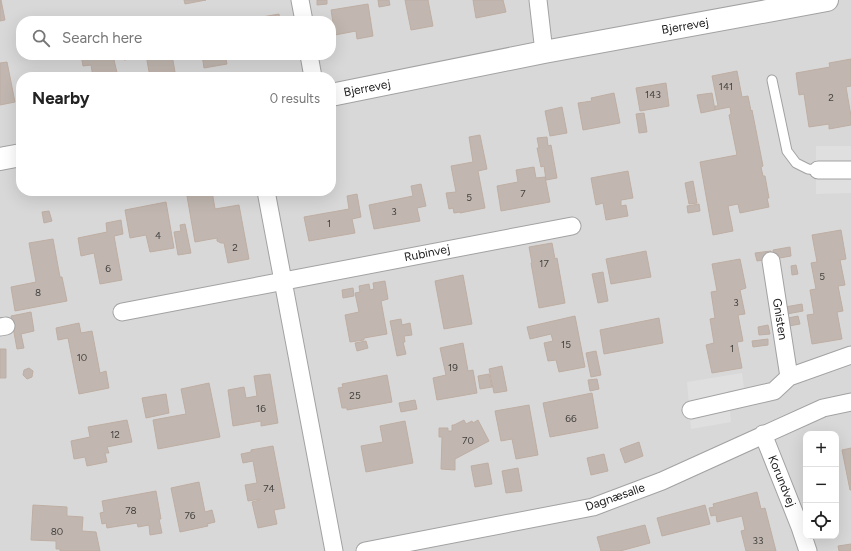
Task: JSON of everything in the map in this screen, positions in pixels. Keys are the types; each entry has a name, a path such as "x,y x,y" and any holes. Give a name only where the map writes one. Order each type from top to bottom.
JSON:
{"street":[{"path":"300,0 303,16"},
{"path":"538,0 544,52"},
{"name":"Bjerrevej","path":"336,94 544,52 827,0"},
{"path":"310,60 312,72"},
{"path":"0,159 16,156"},
{"path":"818,170 851,170"},
{"path":"267,196 334,551"},
{"name":"Rubinvej","path":"122,312 572,226"},
{"name":"Gnisten","path":"771,261 789,378"},
{"path":"691,410 774,392 789,378 851,355"},
{"name":"Dagnæsalle","path":"365,551 593,507 662,481 823,408 851,402"},
{"name":"Korundvej","path":"763,434 808,551"}],"lane":[{"path":"772,80 787,150 796,163 808,170 818,170"}],"shaded area":[{"path":"0,0 851,0 851,551 0,551"},
{"path":"816,146 851,146 851,193 816,194"},
{"path":"742,373 744,388 728,391 731,422 691,429 687,382"}],"building":[{"path":"1,0 5,20 0,21 0,1"},
{"path":"184,0 206,0 185,4"},
{"path":"317,0 327,0 327,4 317,5"},
{"path":"378,0 389,0 390,5 379,7"},
{"path":"405,0 428,0 433,26 411,30"},
{"path":"473,0 503,0 506,12 476,18"},
{"path":"368,4 373,36 357,39 356,31 336,35 336,16 332,16 331,10"},
{"path":"279,14 279,16 268,16"},
{"path":"851,59 851,86 846,87 851,125 829,129 829,124 809,127 804,94 799,95 796,73 830,67 829,63"},
{"path":"82,60 114,60 117,72 92,72 91,65 83,66"},
{"path":"147,60 173,60 175,72 149,72"},
{"path":"203,60 226,60 227,64 204,68"},
{"path":"7,62 15,102 0,105 0,63"},
{"path":"737,71 742,97 748,96 751,111 752,110 763,166 761,167 763,176 765,176 769,198 767,198 769,207 740,213 738,204 728,206 733,231 713,235 700,162 737,155 729,115 731,114 730,107 715,110 715,106 718,106 712,76"},
{"path":"666,83 669,106 640,111 636,88"},
{"path":"614,93 620,123 583,130 578,103 592,101 591,98"},
{"path":"712,93 715,110 701,113 697,95"},
{"path":"562,107 567,133 550,136 545,111"},
{"path":"644,113 647,132 639,133 636,114"},
{"path":"480,135 487,169 478,171 485,208 454,213 453,208 449,209 446,193 456,192 451,166 473,162 469,137"},
{"path":"547,137 548,146 551,145 557,178 546,180 544,166 541,167 537,148 539,148 537,138"},
{"path":"534,167 536,178 545,177 550,202 501,211 497,186 518,182 516,170"},
{"path":"628,171 633,198 621,200 621,206 626,205 628,216 606,220 603,203 596,205 591,178"},
{"path":"693,181 697,203 689,204 685,183"},
{"path":"421,184 426,206 417,208 420,221 374,229 369,205 413,196 411,186"},
{"path":"357,194 361,217 352,219 355,233 309,241 304,217 349,209 347,196"},
{"path":"187,196 213,196 215,209 239,205 249,259 228,263 224,243 217,241 217,238 195,242"},
{"path":"166,202 174,248 150,252 146,235 130,238 125,210"},
{"path":"699,204 700,211 688,213 687,206"},
{"path":"49,211 52,221 44,223 42,212"},
{"path":"121,220 123,234 114,236 122,280 100,284 94,253 81,256 78,238 107,232 106,223"},
{"path":"185,224 191,253 178,255 174,232 181,231 180,225"},
{"path":"841,230 846,259 840,260 845,285 838,286 843,311 837,312 842,339 812,344 807,315 814,314 810,290 816,289 811,263 817,262 812,235"},
{"path":"53,239 60,277 62,277 67,301 15,311 11,287 36,282 29,243"},
{"path":"552,243 555,259 557,258 565,303 539,308 529,247"},
{"path":"790,247 791,256 774,259 773,250"},
{"path":"646,251 651,277 611,284 606,259"},
{"path":"771,251 772,259 757,261 755,253"},
{"path":"740,259 746,288 740,290 745,314 738,315 743,341 737,342 742,368 712,373 706,345 714,343 710,319 715,318 711,292 717,291 712,264"},
{"path":"796,265 798,274 792,275 791,266"},
{"path":"603,272 608,301 598,303 592,274"},
{"path":"463,275 472,324 444,329 435,281"},
{"path":"385,281 388,299 381,301 387,334 350,342 345,315 359,312 355,293 360,292 359,286 369,284 370,290 374,289 373,283"},
{"path":"353,288 354,296 343,298 342,290"},
{"path":"802,304 803,311 787,314 785,307"},
{"path":"31,312 34,331 21,334 24,348 17,349 11,316"},
{"path":"575,316 585,367 559,372 556,360 548,361 544,343 553,341 551,334 530,339 527,327"},
{"path":"798,316 800,324 789,326 788,318"},
{"path":"659,318 663,343 604,354 600,330"},
{"path":"401,319 402,325 410,323 412,335 404,336 405,342 403,342 406,354 397,356 390,321"},
{"path":"79,323 81,333 92,331 100,373 106,371 109,388 79,394 68,338 58,340 56,328"},
{"path":"768,325 770,334 759,335 758,327"},
{"path":"768,339 768,345 753,347 752,341"},
{"path":"366,341 368,348 357,351 355,343"},
{"path":"463,343 468,371 473,370 477,393 437,400 433,378 446,375 440,348"},
{"path":"0,349 6,349 6,378 0,378"},
{"path":"596,351 601,375 591,377 586,353"},
{"path":"502,366 507,391 494,393 489,369"},
{"path":"29,368 33,371 32,377 27,379 23,375 24,370"},
{"path":"270,374 278,423 261,426 261,421 233,426 228,390 244,387 246,398 257,396 254,376"},
{"path":"489,374 492,387 480,389 478,376"},
{"path":"387,375 392,402 347,410 347,408 342,408 338,388 343,387 342,384"},
{"path":"597,379 599,389 590,391 588,380"},
{"path":"209,383 220,437 158,449 153,420 186,414 181,389"},
{"path":"592,393 598,428 550,437 543,403"},
{"path":"166,394 169,413 146,418 142,398"},
{"path":"415,400 417,409 401,412 399,403"},
{"path":"529,405 538,455 516,459 512,439 501,441 495,411"},
{"path":"127,420 132,442 107,447 109,453 105,453 107,462 87,466 85,457 74,459 71,441 90,437 88,427"},
{"path":"464,420 466,424 472,421 473,423 478,420 489,441 455,459 455,470 441,469 442,437 439,437 439,428 448,428 448,431 452,431 452,425"},
{"path":"405,421 413,463 366,472 361,446 383,442 380,426"},
{"path":"639,442 643,456 625,463 620,449"},
{"path":"273,446 285,508 274,510 277,524 258,528 252,502 260,499 248,501 245,485 257,483 253,461 243,463 241,454 251,452 251,450"},
{"path":"851,448 851,490 850,490 842,450"},
{"path":"604,454 608,471 591,475 587,458"},
{"path":"488,463 492,484 475,487 471,466"},
{"path":"518,468 522,491 506,493 502,471"},
{"path":"199,482 205,512 212,510 215,522 207,524 208,526 180,532 171,488"},
{"path":"156,491 162,533 150,535 149,525 138,527 137,523 107,528 106,523 102,524 100,513 104,512 102,501"},
{"path":"757,492 761,509 765,508 776,551 746,551 741,531 745,530 742,516 717,522 716,515 711,516 709,508 714,507 713,504"},
{"path":"33,505 67,507 67,516 83,517 82,531 96,532 100,551 60,551 60,549 56,549 56,541 31,540"},
{"path":"705,505 710,524 662,536 657,518"},
{"path":"645,525 650,543 620,551 601,551 597,537"},
{"path":"851,544 851,551 839,551 838,546"}]}
